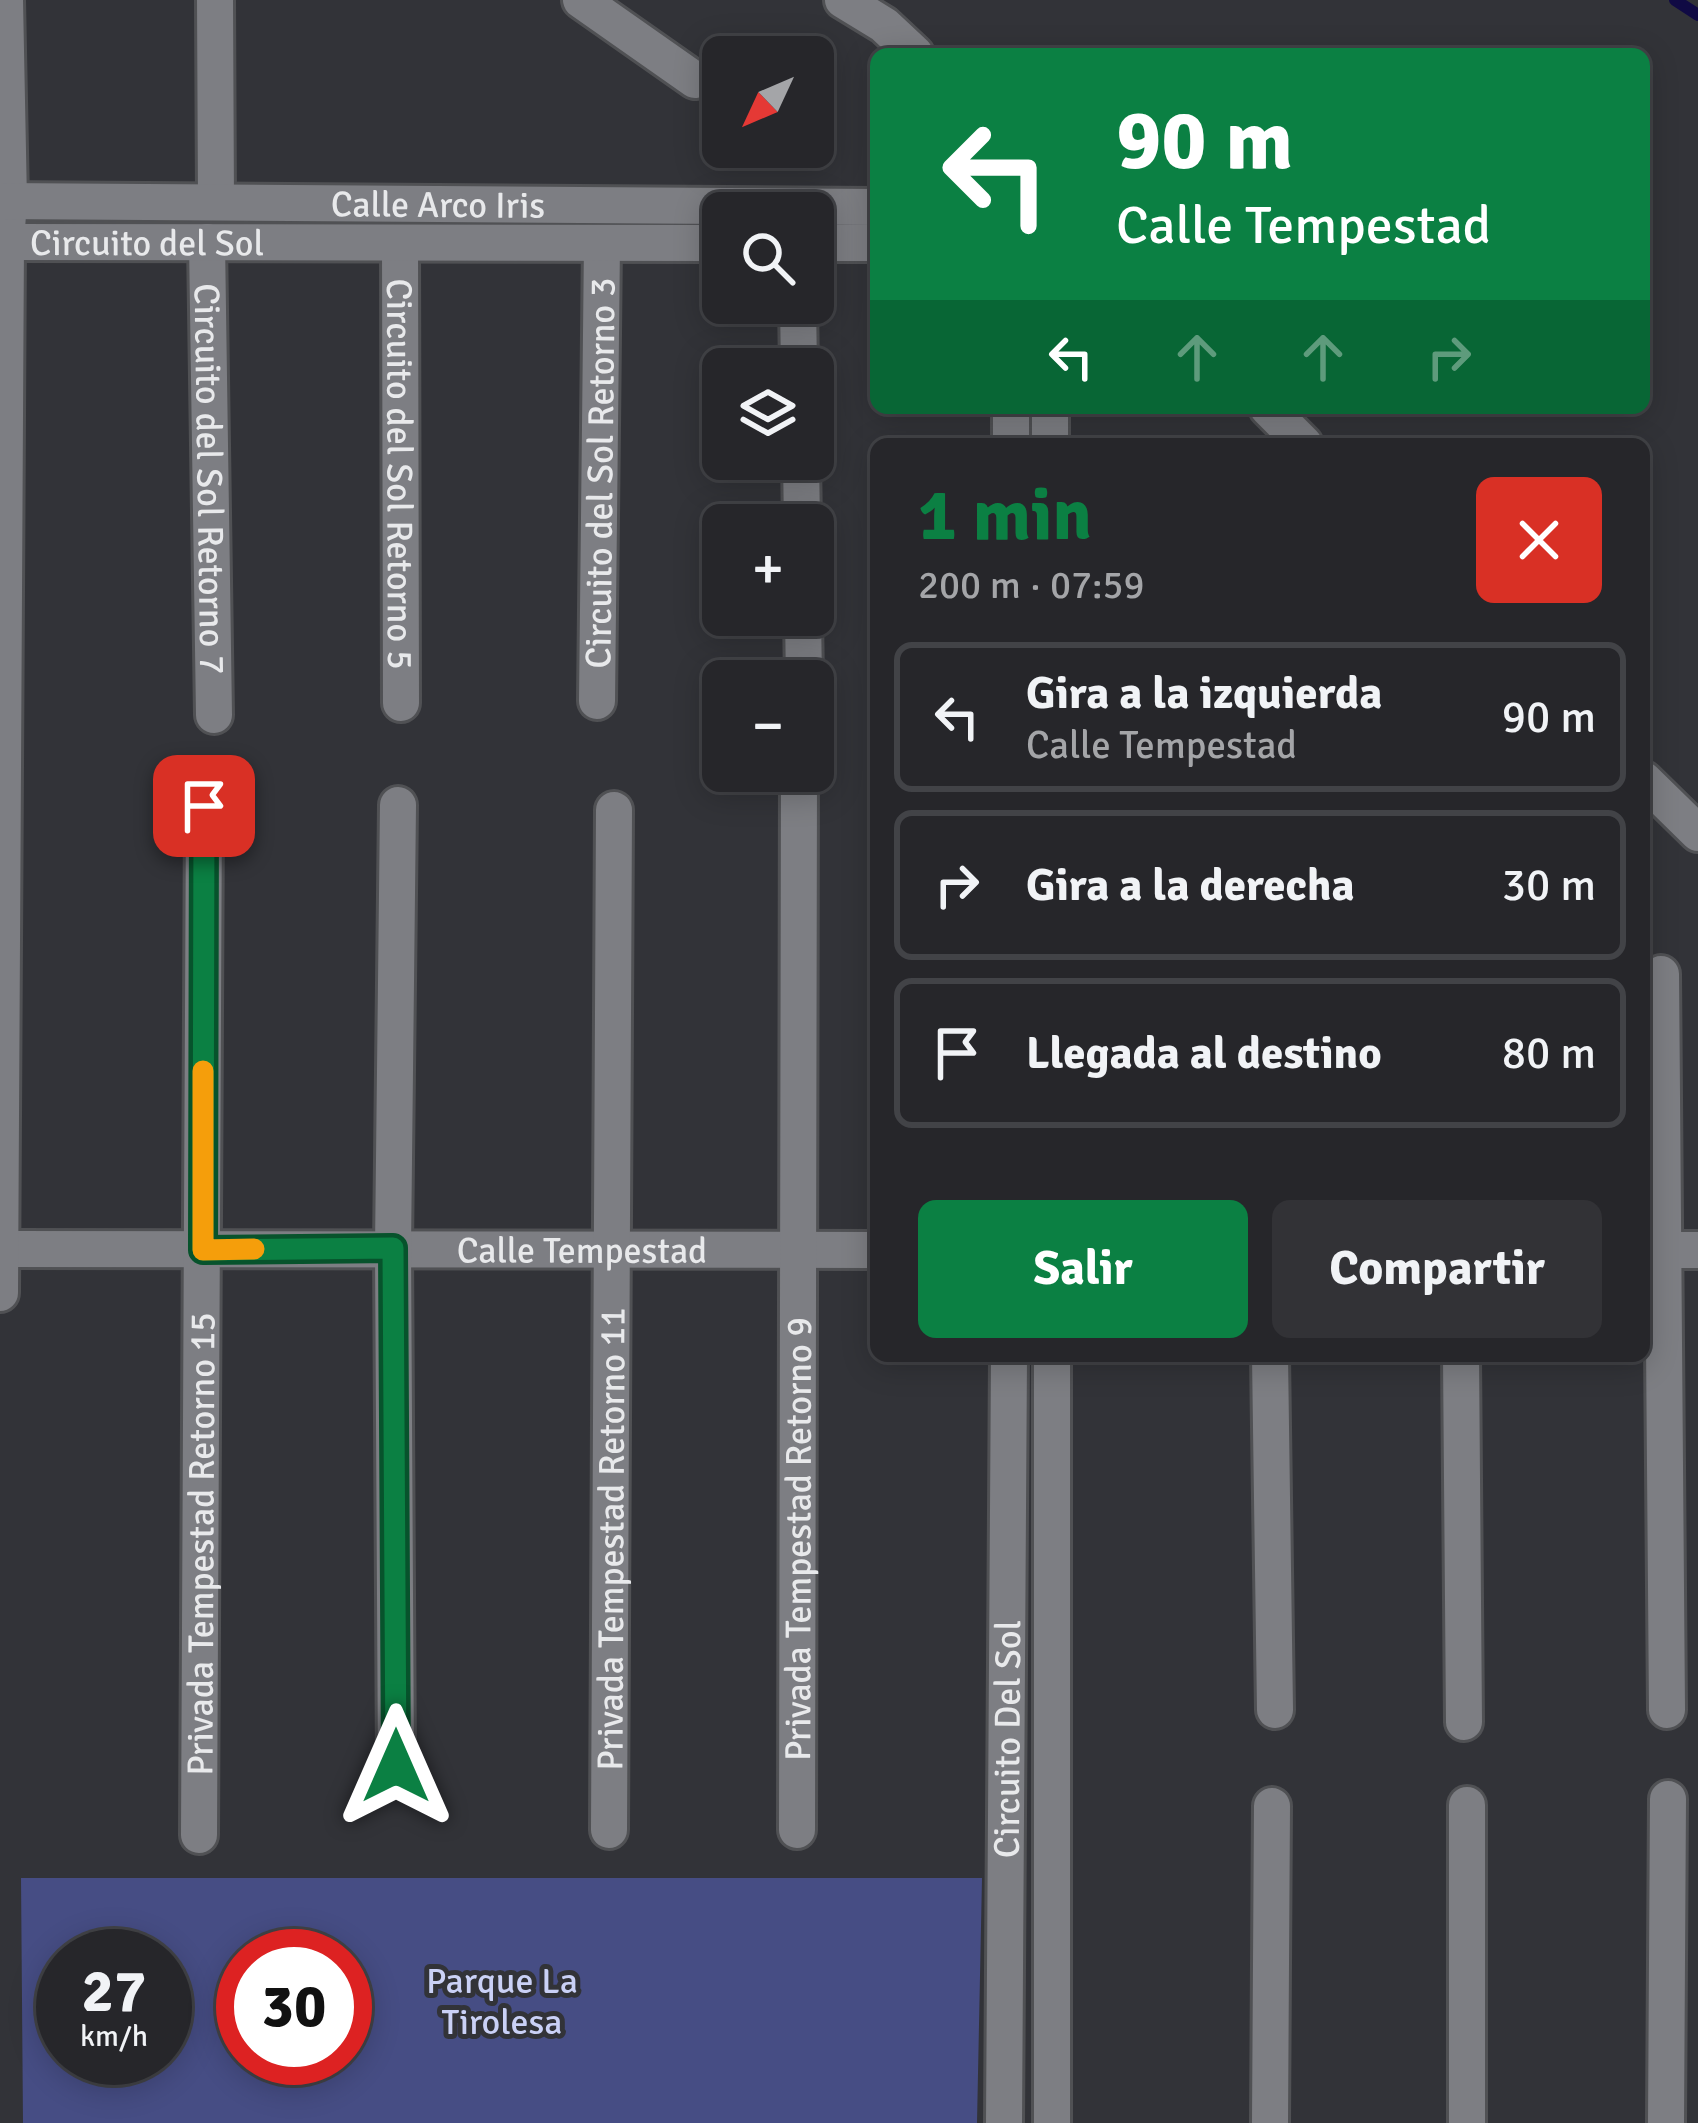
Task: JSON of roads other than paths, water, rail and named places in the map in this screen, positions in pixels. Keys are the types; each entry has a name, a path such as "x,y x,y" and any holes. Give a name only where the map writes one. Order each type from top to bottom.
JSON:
{"street":[{"path":"0,1293 5,0"},
{"path":"215,0 216,201"},
{"path":"581,0 695,80"},
{"path":"843,0 884,25 909,48"},
{"name":"Calle Arco Iris","path":"4,201 870,207"},
{"name":"Circuito del Sol","path":"3,242 702,243"},
{"name":"Circuito del Sol Retorno 7","path":"207,242 214,715"},
{"name":"Circuito del Sol Retorno 5","path":"400,242 401,703"},
{"name":"Circuito del Sol Retorno 3","path":"597,700 602,243"},
{"path":"834,243 870,243"},
{"path":"1273,414 1298,438"},
{"path":"1650,786 1698,833"},
{"name":"Privada Tempestad Retorno 9","path":"797,1830 799,792"},
{"name":"Privada Tempestad Retorno 15","path":"199,1835 204,806"},
{"path":"396,1766 393,1248 398,806"},
{"name":"Privada Tempestad Retorno 11","path":"609,1830 614,810"},
{"path":"1661,974 1680,1123 1668,1250 1667,1710"},
{"name":"Calle Tempestad","path":"0,1249 870,1250"},
{"name":"Circuito Del Sol","path":"1004,2123 1009,1362"},
{"name":"Circuito Del Sol","path":"1052,1362 1052,2123"},
{"path":"1270,1362 1275,1710"},
{"path":"1461,1362 1465,1722"},
{"path":"1666,2123 1668,1799"},
{"path":"1467,1805 1467,2123"},
{"path":"1270,2123 1272,1806"}],"waterway":[{"path":"1675,0 1698,15"}],"park label":[{"name":"Parque La Tirolesa","path":"502,2000"}]}
